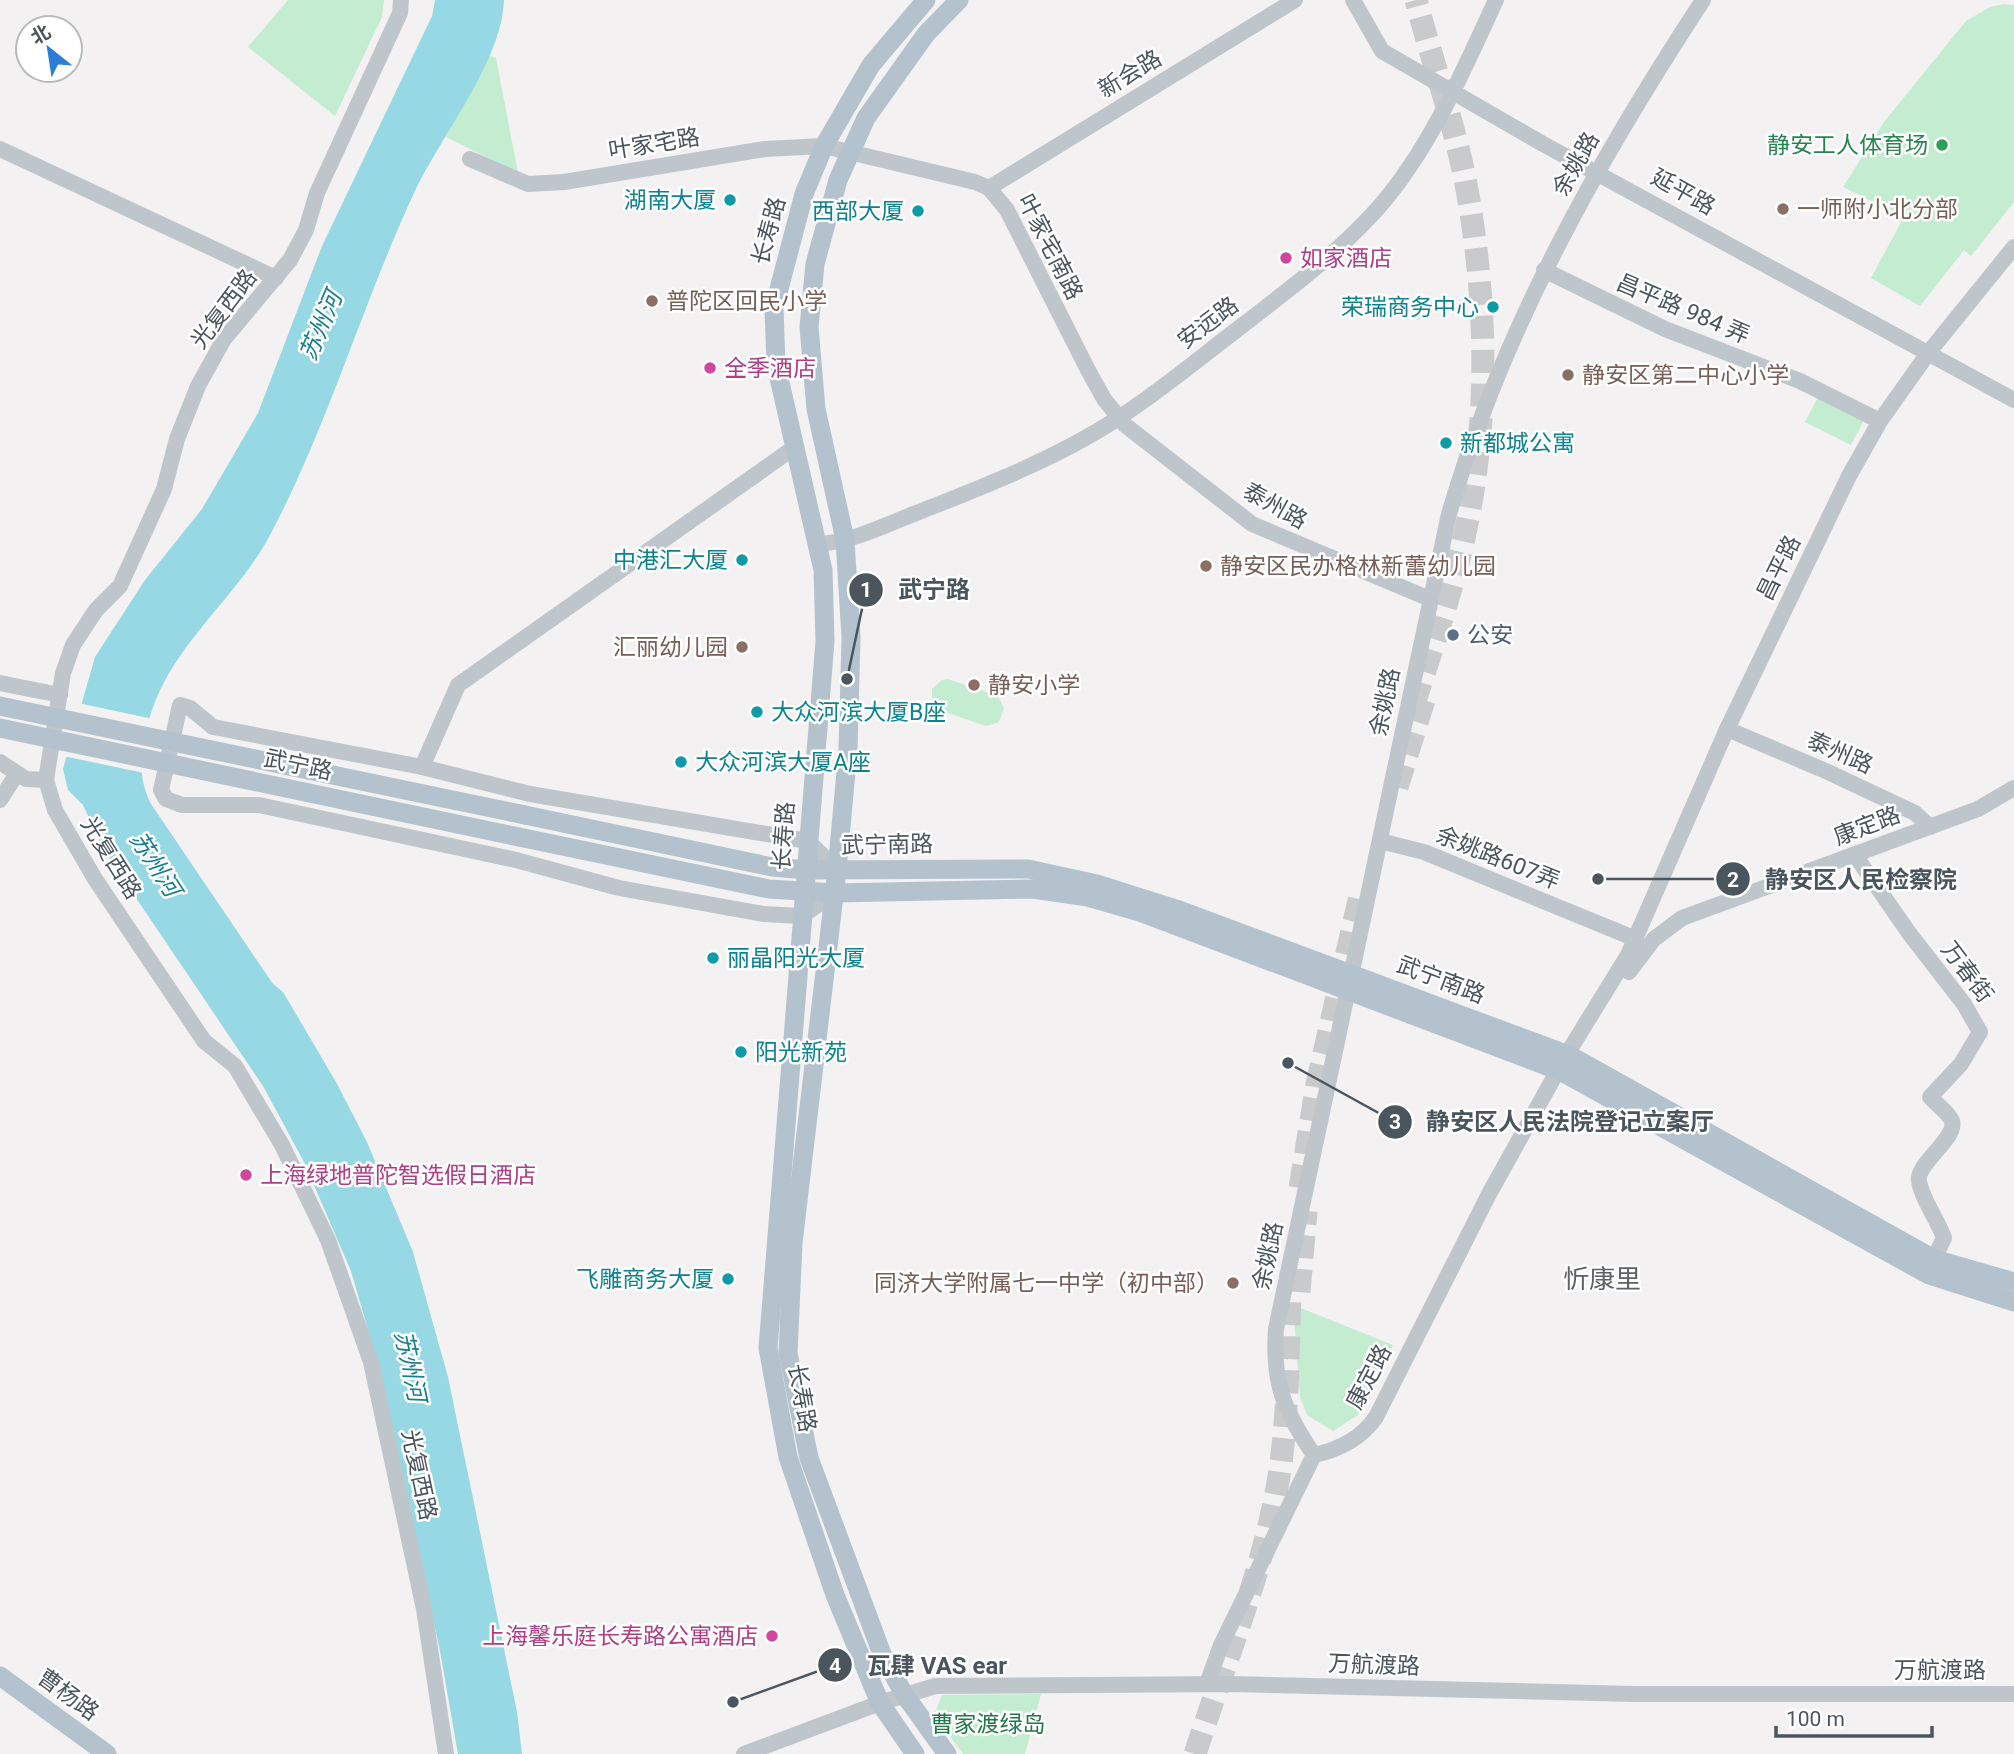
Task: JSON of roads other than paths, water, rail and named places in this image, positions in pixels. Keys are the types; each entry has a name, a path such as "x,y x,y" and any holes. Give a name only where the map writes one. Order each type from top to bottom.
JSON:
{"main road":[{"name":"长寿路","path":"915,1754 880,1703 835,1595 788,1457 768,1348 825,641 823,570 831,543 794,447 776,365 774,308 804,194 824,146 871,65 926,0"},
{"name":"长寿路","path":"947,1754 904,1694 882,1654 809,1458 788,1353 793,1244 835,893 848,750 851,637 831,543 816,409 809,327 815,264 838,180 866,118 897,73 959,0"},
{"name":"武宁路","path":"0,706 772,867 807,870"},
{"name":"武宁路","path":"0,728 769,889 835,893"},
{"name":"武宁南路","path":"807,870 1028,869 1097,884 1176,909 1353,972 1566,1060 1934,1259 2014,1282"},
{"name":"武宁南路","path":"835,893 1033,889 1088,897 1140,912 1349,993 1566,1060 1929,1275 2014,1302"},
{"name":"曹杨路","path":"0,1676 107,1754"},
{"name":"曹杨路","path":"0,1691 86,1754"}],"street":[{"name":"光复西路","path":"401,0 400,13 317,193 306,230 276,278 224,339 198,386 177,439 164,489 120,586 96,610 73,645 60,695 46,779 55,810 95,879 204,1041 235,1066 290,1160 328,1240 371,1362 424,1609 446,1754"},
{"name":"新会路","path":"989,188 1295,0"},
{"name":"延平路","path":"1353,0 1382,51 2014,400"},
{"name":"安远路","path":"831,543 984,486 1119,418 1336,250 1380,206 1420,150 1452,92 1496,0"},
{"name":"余姚路","path":"1314,1455 1288,1414 1278,1388 1274,1359 1276,1329 1430,599 1458,483 1544,270 1597,171 1703,0"},
{"name":"叶家宅路","path":"470,159 528,184 564,182 765,149 824,146 850,150"},
{"path":"0,149 276,278"},
{"name":"叶家宅南路","path":"850,150 989,188 1007,210 1088,370 1119,418"},
{"name":"昌平路","path":"1636,939 1727,729 1825,524 1880,421 1929,352 2014,247"},
{"name":"昌平路 984 弄","path":"1544,270 1665,329 1800,381 1880,421"},
{"name":"泰州路","path":"1119,418 1252,524 1430,599"},
{"path":"422,767 458,685 794,447"},
{"path":"0,683 60,695"},
{"path":"835,893 802,916 763,914 643,893 516,860 258,805 182,805 166,799 161,790 180,705 190,708 213,727 422,767 530,794 808,841 837,870"},
{"name":"泰州路","path":"1727,729 1903,807 1930,827"},
{"path":"0,762 16,775 26,779 46,779"},
{"path":"0,800 16,775"},
{"name":"康定路","path":"1566,1060 1590,1035 1633,966 1654,939 1670,927 1701,909 1978,809 2014,788"},
{"name":"余姚路607弄","path":"1380,841 1424,852 1636,939"},
{"name":"万春街","path":"1856,855 1964,1004 1980,1031 1978,1040 1961,1064 1930,1097 1950,1117 1953,1125 1920,1175 1920,1187 1944,1238 1934,1259"},
{"name":"康定路","path":"1314,1455 1330,1451 1357,1437 1376,1416 1489,1194 1636,939"},
{"path":"1207,1684 1221,1645 1314,1455"},
{"name":"万航渡路","path":"744,1754 904,1694 935,1686 1207,1684 1634,1694 2014,1693"}],"water":[{"name":"苏州河","path":"435,0 504,0 501,23 493,48 482,73 415,191 309,452 269,537 166,679 146,728 141,766 151,804 273,984 283,992 336,1082 367,1142 413,1252 448,1377 517,1712 522,1754 458,1754 440,1651 375,1354 351,1271 304,1162 263,1086 105,852 83,805 68,790 63,769 95,657 145,580 202,509 258,413 322,246 432,16"}],"tunnel":[{"path":"1414,704 1447,603 1464,538 1479,438 1483,336 1480,286 1466,184 1416,0"},
{"path":"1397,787 1427,690"},
{"path":"1300,1188 1317,1084 1360,896"},
{"path":"1299,1292 1306,1211"},
{"path":"1195,1754 1260,1560 1276,1493 1286,1411 1291,1274"}],"place":[{"name":"静安工人体育场","path":"1942,145"},
{"name":"湖南大厦","path":"730,200"},
{"name":"一师附小北分部","path":"1783,209"},
{"name":"西部大厦","path":"918,211"},
{"name":"如家酒店","path":"1286,258"},
{"name":"普陀区回民小学","path":"652,301"},
{"name":"荣瑞商务中心","path":"1493,307"},
{"name":"全季酒店","path":"710,368"},
{"name":"静安区第二中心小学","path":"1568,375"},
{"name":"新都城公寓","path":"1446,443"},
{"name":"中港汇大厦","path":"742,560"},
{"name":"静安区民办格林新蕾幼儿园","path":"1206,566"},
{"name":"公安","path":"1453,635"},
{"name":"汇丽幼儿园","path":"742,647"},
{"name":"武宁路","path":"847,679"},
{"name":"静安小学","path":"974,685"},
{"name":"大众河滨大厦B座","path":"757,712"},
{"name":"大众河滨大厦A座","path":"681,762"},
{"name":"静安区人民检察院","path":"1598,879"},
{"name":"丽晶阳光大厦","path":"713,958"},
{"name":"阳光新苑","path":"741,1052"},
{"name":"静安区人民法院登记立案厅","path":"1288,1063"},
{"name":"上海绿地普陀智选假日酒店","path":"246,1175"},
{"name":"飞雕商务大厦","path":"728,1279"},
{"name":"同济大学附属七一中学（初中部）","path":"1233,1283"},
{"name":"上海馨乐庭长寿路公寓酒店","path":"772,1636"},
{"name":"瓦肆 VAS ear","path":"733,1702"}],"district":[{"name":"忻康里","path":"1602,1279"}],"park label":[{"name":"曹家渡绿岛","path":"988,1724"}]}
